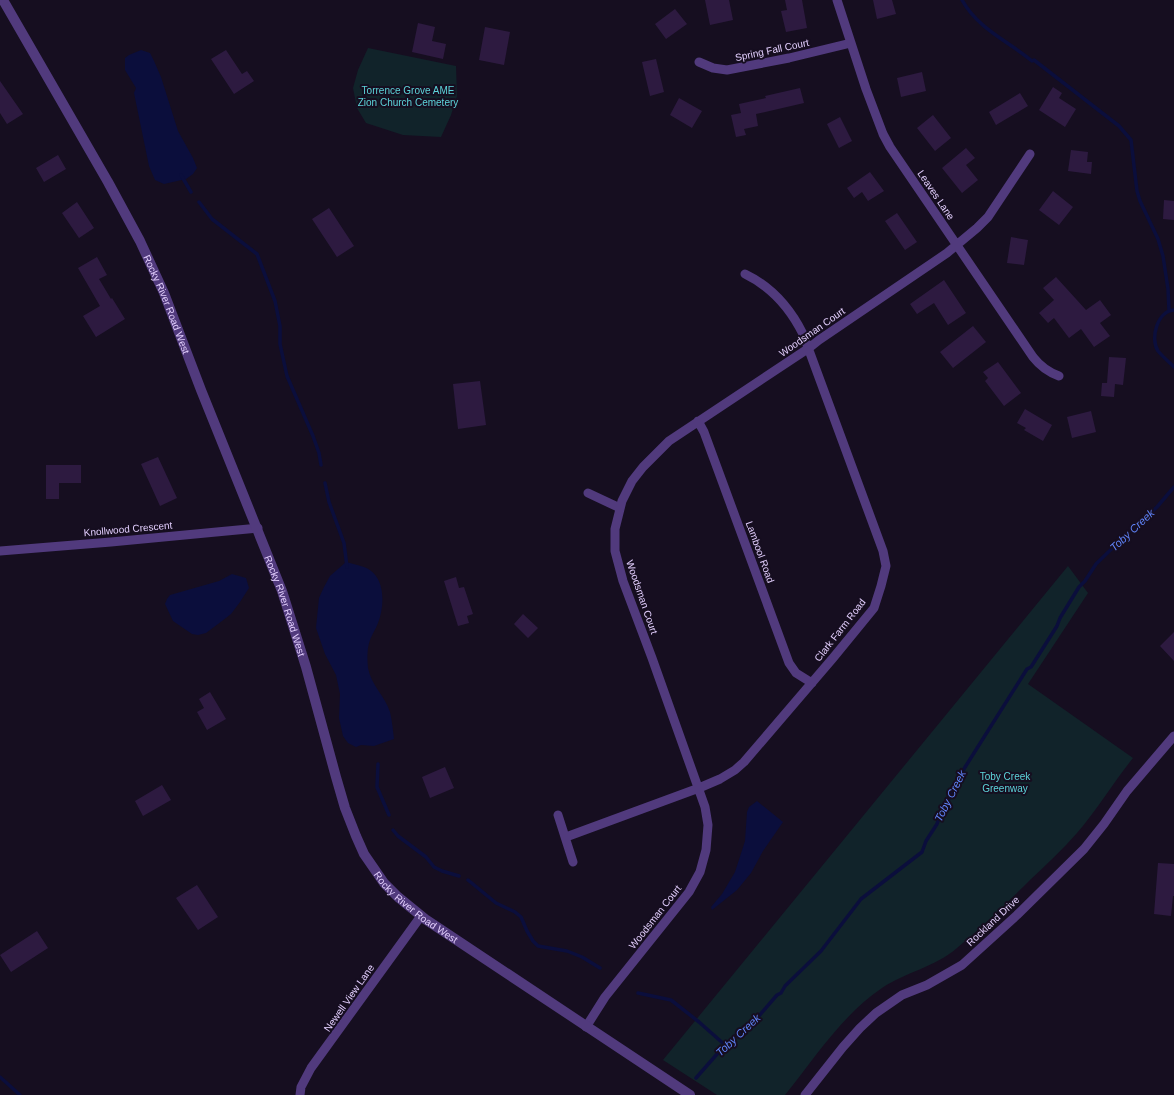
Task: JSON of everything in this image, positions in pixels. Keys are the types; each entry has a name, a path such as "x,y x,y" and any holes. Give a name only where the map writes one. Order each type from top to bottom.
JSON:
{"street":[{"name":"Rocky River Road West","path":"3,0 140,240 164,293 201,390 258,528 282,591 296,633 345,808 364,854 384,883 421,916 690,1095"},
{"name":"Leaves Lane","path":"837,0 883,134 894,153 1036,361 1048,372 1059,376"},
{"name":"Spring Fall Court","path":"699,62 713,68 727,70 789,58 851,43"},
{"name":"Woodsman Court","path":"586,1027 605,997 689,892 700,872 706,850 708,825 705,807 623,581 615,550 615,529 620,508 632,481 643,467 669,441 809,348 956,245 977,228 988,217 1030,154"},
{"name":"Clark Farm Road","path":"566,837 699,788 730,773 744,762 874,608 881,586 886,566 883,551 809,348 796,320 783,302 769,289 745,274"},
{"name":"Lambool Road","path":"698,421 707,439 789,663 796,673 812,683"},
{"path":"588,493 620,508"},
{"name":"Knollwood Crescent","path":"0,551 258,528"},
{"name":"Rockland Drive","path":"805,1095 843,1047 876,1012 902,994 933,982 962,965 1009,923 1084,849 1127,791 1174,736"},
{"path":"558,815 573,862"},
{"name":"Newell View Lane","path":"300,1095 301,1088 311,1068 421,916"}],"green space":[{"name":"Torrence Grove AME Zion Church Cemetery","path":"368,48 456,66 457,96 451,115 441,137 403,135 366,123 357,108 353,88 358,70"},
{"name":"Toby Creek Greenway","path":"1068,566 1088,593 1028,684 1133,758 1084,824 1048,863 976,932 957,948 930,965 891,982 854,1011 830,1038 785,1095 717,1095 663,1060"}],"shaded area":[{"path":"141,50 150,53 154,61 161,77 178,131 197,168 193,174 186,179 164,184 155,180 149,166 134,93 136,88 125,70 125,58"},
{"path":"346,562 362,566 371,571 380,583 382,591 382,608 380,616 369,643 368,668 372,680 388,706 394,739 374,746 361,745 356,747 348,743 343,736 339,718 340,694 336,675 325,654 316,628 319,598 324,587 330,576"},
{"path":"232,574 246,578 249,588 231,614 206,633 198,635 192,634 173,621 165,604 170,595 219,581"},
{"path":"757,801 783,822 763,851 751,873 737,890 712,910 711,907 722,894 735,872 745,841 747,812 749,807"}],"building":[{"path":"705,0 729,0 733,20 710,25"},
{"path":"785,0 802,0 807,28 786,32 781,11 787,10"},
{"path":"873,0 892,0 896,14 877,19"},
{"path":"675,9 687,24 666,39 655,24"},
{"path":"418,23 435,27 432,41 446,44 443,59 412,52"},
{"path":"485,27 510,32 504,65 479,60"},
{"path":"226,50 242,74 247,71 254,81 234,94 211,59"},
{"path":"656,59 664,92 650,96 642,62"},
{"path":"922,72 926,91 901,97 897,78"},
{"path":"0,81 23,114 7,124 0,113"},
{"path":"1053,87 1062,93 1059,98 1076,109 1065,127 1039,110"},
{"path":"800,88 804,103 756,114 758,126 744,129 746,135 736,137 731,115 741,113 739,104"},
{"path":"1020,93 1028,106 996,125 989,112"},
{"path":"679,98 702,111 692,128 670,115"},
{"path":"933,115 951,138 935,151 917,128"},
{"path":"840,117 852,141 839,148 827,124"},
{"path":"966,148 975,158 966,165 978,180 962,193 942,168"},
{"path":"1071,150 1088,152 1087,162 1092,162 1091,174 1068,171"},
{"path":"58,155 66,169 44,182 36,168"},
{"path":"870,172 884,191 868,201 862,192 854,198 847,188"},
{"path":"1053,191 1073,207 1059,225 1039,210"},
{"path":"1164,200 1174,201 1174,220 1163,219"},
{"path":"77,202 94,228 79,238 62,213"},
{"path":"329,208 354,246 337,257 312,219"},
{"path":"897,213 917,242 905,250 885,221"},
{"path":"1011,237 1028,240 1024,265 1007,263"},
{"path":"97,257 107,275 99,279 125,319 96,337 83,316 100,306 78,268"},
{"path":"1056,277 1086,310 1100,300 1111,315 1100,323 1110,336 1094,347 1081,329 1069,338 1054,318 1048,323 1039,313 1054,300 1043,288"},
{"path":"944,280 966,313 948,325 934,303 917,314 910,304"},
{"path":"973,326 986,342 953,368 940,352"},
{"path":"1109,357 1126,358 1123,385 1115,384 1114,397 1101,396 1102,383 1107,383"},
{"path":"998,362 1021,393 1004,406 985,381 988,378 983,372"},
{"path":"480,381 486,425 458,429 453,384"},
{"path":"1025,409 1052,425 1043,441 1024,430 1026,428 1017,423"},
{"path":"1091,411 1096,432 1072,438 1067,417"},
{"path":"158,457 177,498 160,506 141,464"},
{"path":"46,465 81,465 81,483 59,483 59,499 46,499"},
{"path":"456,577 459,588 464,587 473,614 467,616 469,623 458,626 444,581"},
{"path":"523,614 538,628 528,638 514,624"},
{"path":"1174,632 1174,661 1160,646"},
{"path":"210,692 226,719 207,730 197,712 204,708 199,699"},
{"path":"445,767 454,788 430,798 422,777"},
{"path":"162,785 171,800 143,816 135,801"},
{"path":"1158,863 1174,864 1174,896 1171,916 1154,914"},
{"path":"197,885 218,917 198,930 176,898"},
{"path":"37,931 48,948 11,972 0,955"}],"waterway":[{"path":"962,0 976,19 985,27 1032,61 1034,60 1119,126 1131,140 1137,191 1140,201 1158,239 1163,256 1168,289 1169,310"},
{"path":"181,175 191,192"},
{"path":"199,202 212,219 257,254 275,301 280,326 280,344 287,376 313,436 319,453 321,465"},
{"name":"Toby Creek","path":"1174,310 1163,315 1159,320 1155,333 1158,351 1174,367"},
{"path":"325,483 329,502 344,543 347,567"},
{"name":"Toby Creek","path":"696,1078 725,1045 758,1017 777,995 781,993 785,986 821,951 861,899 922,852 926,841 937,824 940,815 960,779 962,772 1027,669 1031,667 1057,626 1060,618 1079,587 1085,581 1096,564 1157,507 1174,487"},
{"path":"378,764 377,787 389,815"},
{"path":"393,830 398,836 426,857 434,867 459,876"},
{"path":"468,880 496,903 515,912 521,917 527,931 538,946 567,951 582,957 600,968"},
{"path":"638,993 671,1000 725,1045"},
{"path":"0,1077 20,1095"}]}
